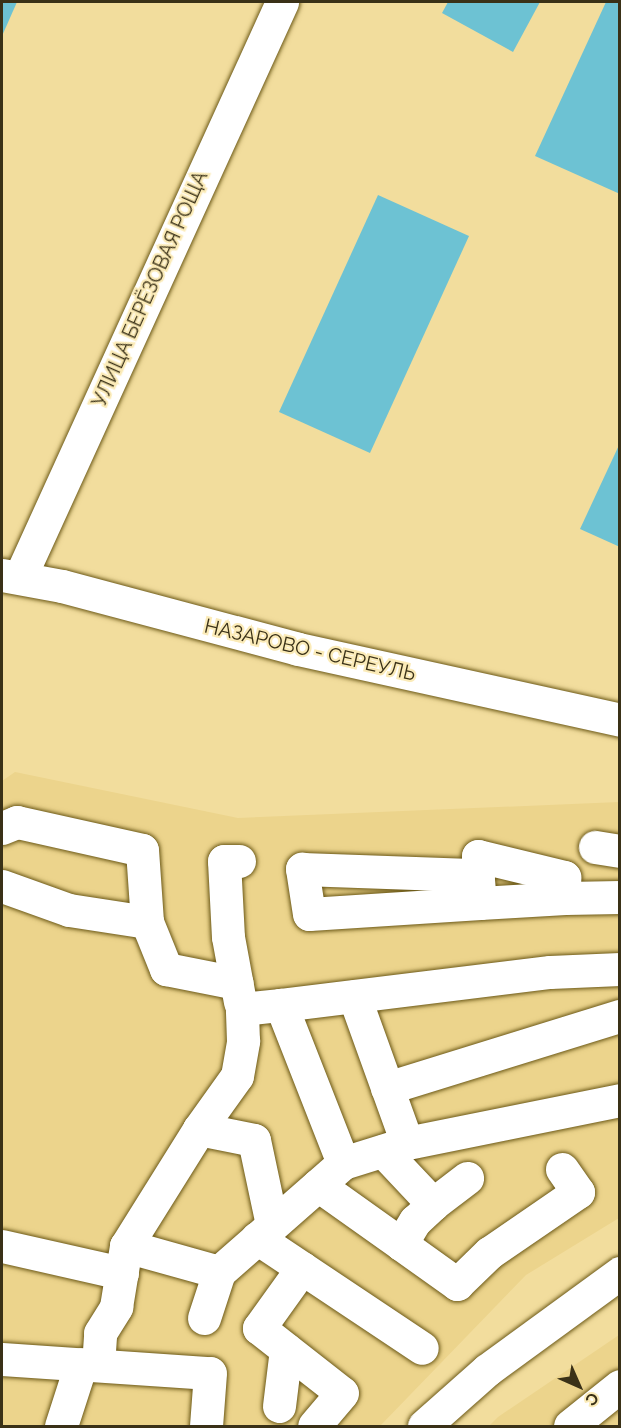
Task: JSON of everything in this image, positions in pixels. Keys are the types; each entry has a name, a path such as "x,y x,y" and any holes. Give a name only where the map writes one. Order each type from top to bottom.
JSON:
{"street":[{"name":"УЛИЦА БЕРЁЗОВАЯ РОЩА","path":"10,576 282,2"},
{"name":"НАЗАРОВО - СЕРЕУЛЬ","path":"10,576 298,649 620,720"},
{"path":"2,828 17,822 142,849 147,922 166,969 239,996 281,1005 550,972 620,969"},
{"path":"565,898 564,877 478,856 479,889 565,898 620,897"},
{"path":"61,1426 89,1365 100,1333 116,1307 124,1259 199,1129 237,1076 243,1041 239,996 228,937 224,861 239,861"},
{"path":"2,886 69,910 147,922"},
{"path":"354,996 387,1088 395,1147 433,1204"},
{"path":"281,1005 343,1163"},
{"path":"387,1088 620,1016"},
{"path":"576,1107 620,1093"},
{"path":"204,1318 219,1272 343,1163 395,1147 576,1107 620,1100"},
{"path":"199,1129 254,1140 265,1232 302,1268 422,1348"},
{"path":"318,1185 457,1284 489,1253 578,1192 562,1168"},
{"path":"401,1244 415,1221 467,1178"},
{"path":"2,1246 219,1272"},
{"path":"302,1268 259,1328 342,1393 314,1426"},
{"path":"424,1426 487,1370 620,1273"},
{"path":"286,1349 278,1416 309,1426"},
{"path":"2,1359 210,1373 206,1426"},
{"path":"570,1426 617,1391"}],"shaded area":[{"path":"15,772 238,818 619,802 619,1218 526,1275 380,1426 2,1426 2,781"},
{"path":"619,1335 619,1426 489,1426 498,1417"}],"building":[{"path":"2,2 17,2 2,36"},
{"path":"448,2 540,2 513,52 442,13"},
{"path":"606,2 620,2 620,194 535,156"},
{"path":"378,195 469,236 370,453 279,412"},
{"path":"620,443 620,547 580,529"}]}
